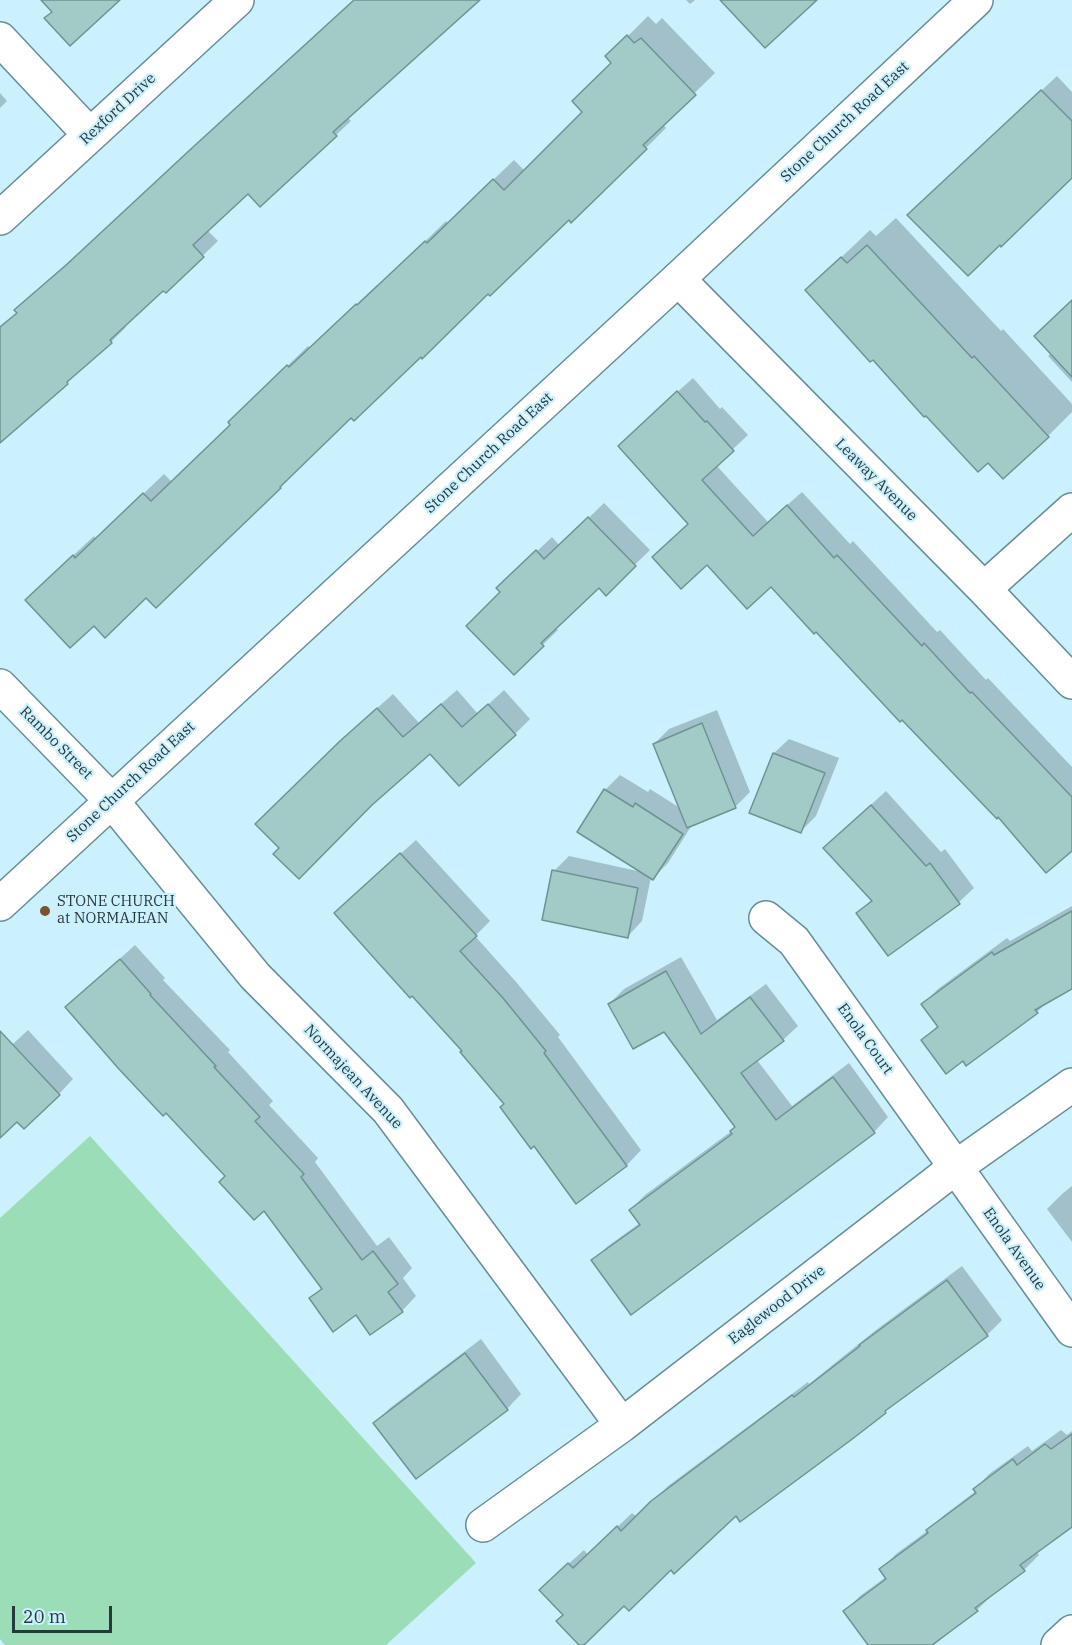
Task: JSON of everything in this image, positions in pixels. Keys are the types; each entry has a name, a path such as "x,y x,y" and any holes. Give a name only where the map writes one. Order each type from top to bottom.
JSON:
{"street":[{"name":"Rexford Drive","path":"0,218 237,0"},
{"name":"Stone Church Road East","path":"0,904 678,279 976,0"},
{"path":"0,39 90,135"},
{"name":"Leaway Avenue","path":"678,279 984,589 1072,682"},
{"path":"984,589 1072,510"},
{"name":"Rambo Street","path":"0,686 111,800"},
{"name":"Normajean Avenue","path":"111,800 255,976 388,1110 622,1425"},
{"name":"Enola Court","path":"766,918 794,940 956,1167"},
{"name":"Eaglewood Drive","path":"483,1525 622,1425 956,1167 1072,1085"},
{"name":"Enola Avenue","path":"956,1167 1072,1330"},
{"path":"1058,1645 1072,1632"}],"green space":[{"path":"90,1136 476,1563 386,1645 5,1645 0,1639 0,1218"}],"building":[{"path":"41,0 120,0 70,46 44,18 52,12"},
{"path":"354,0 480,0 333,132 337,136 260,207 248,194 193,245 204,257 166,293 163,291 110,340 112,343 0,443 0,327 17,313 14,310 65,266"},
{"path":"720,0 817,0 765,48"},
{"path":"627,35 634,43 641,38 696,95 643,145 647,149 571,223 569,220 354,421 351,418 156,608 146,598 105,638 94,626 70,648 25,600 73,555 75,558 143,493 151,501 230,425 228,422 287,365 289,367 425,241 427,243 493,179 504,190 582,112 572,101 611,63 605,56"},
{"path":"1041,90 1072,121 1072,178 968,276 907,215"},
{"path":"867,245 1049,437 1003,479 988,463 978,472 873,360 870,362 805,290 841,257 847,263"},
{"path":"1072,300 1072,377 1034,336"},
{"path":"677,391 734,451 702,480 753,536 787,505 834,558 837,555 922,646 924,643 1072,797 1072,851 1046,873 998,817 997,819 902,720 900,722 771,587 747,609 707,565 681,589 652,557 688,524 618,446"},
{"path":"588,517 636,566 606,596 599,588 541,643 544,646 514,675 466,626 500,592 496,588 536,550 544,559"},
{"path":"441,704 462,727 488,704 516,735 459,786 430,754 372,805 299,879 273,854 279,848 255,824 377,708 403,737"},
{"path":"702,723 736,808 687,828 653,744"},
{"path":"773,753 825,773 801,833 749,813"},
{"path":"604,789 633,807 635,803 683,834 653,880 577,832"},
{"path":"871,805 926,866 930,863 960,904 888,956 856,913 872,901 823,848"},
{"path":"400,853 477,936 460,951 503,998 546,1051 544,1053 627,1166 576,1204 534,1146 531,1149 500,1107 504,1104 460,1052 462,1051 412,996 410,998 334,913"},
{"path":"552,870 638,888 628,938 542,920"},
{"path":"1072,911 1072,989 1035,1010 1038,1013 966,1066 963,1061 946,1074 921,1040 938,1027 921,1004 992,952 994,955"},
{"path":"120,959 260,1117 255,1121 304,1174 301,1177 362,1260 373,1251 398,1284 388,1292 403,1312 370,1335 356,1315 333,1332 309,1298 322,1289 264,1211 254,1220 219,1182 225,1176 166,1113 163,1116 65,1007"},
{"path":"666,971 701,1034 750,997 784,1041 741,1073 776,1120 833,1077 875,1133 631,1315 591,1260 640,1225 629,1210 732,1134 730,1131 735,1127 664,1032 633,1049 608,1004"},
{"path":"0,1031 60,1095 24,1129 17,1122 0,1138"},
{"path":"947,1280 988,1336 885,1411 886,1413 851,1440 740,1522 736,1516 674,1574 671,1570 629,1611 624,1606 584,1645 579,1645 556,1621 563,1615 539,1590 568,1563 573,1568 617,1526 621,1531 651,1501 792,1395 794,1397 859,1345"},
{"path":"465,1353 508,1410 416,1479 373,1423"},
{"path":"1072,1434 1072,1527 1020,1565 1025,1571 975,1608 978,1611 932,1645 868,1645 843,1611 886,1579 879,1569 928,1533 926,1530 976,1493 973,1489 1013,1459 1017,1465 1045,1444 1051,1449"}],"place":[{"name":"STONE CHURCH at NORMAJEAN","path":"45,911"}]}
